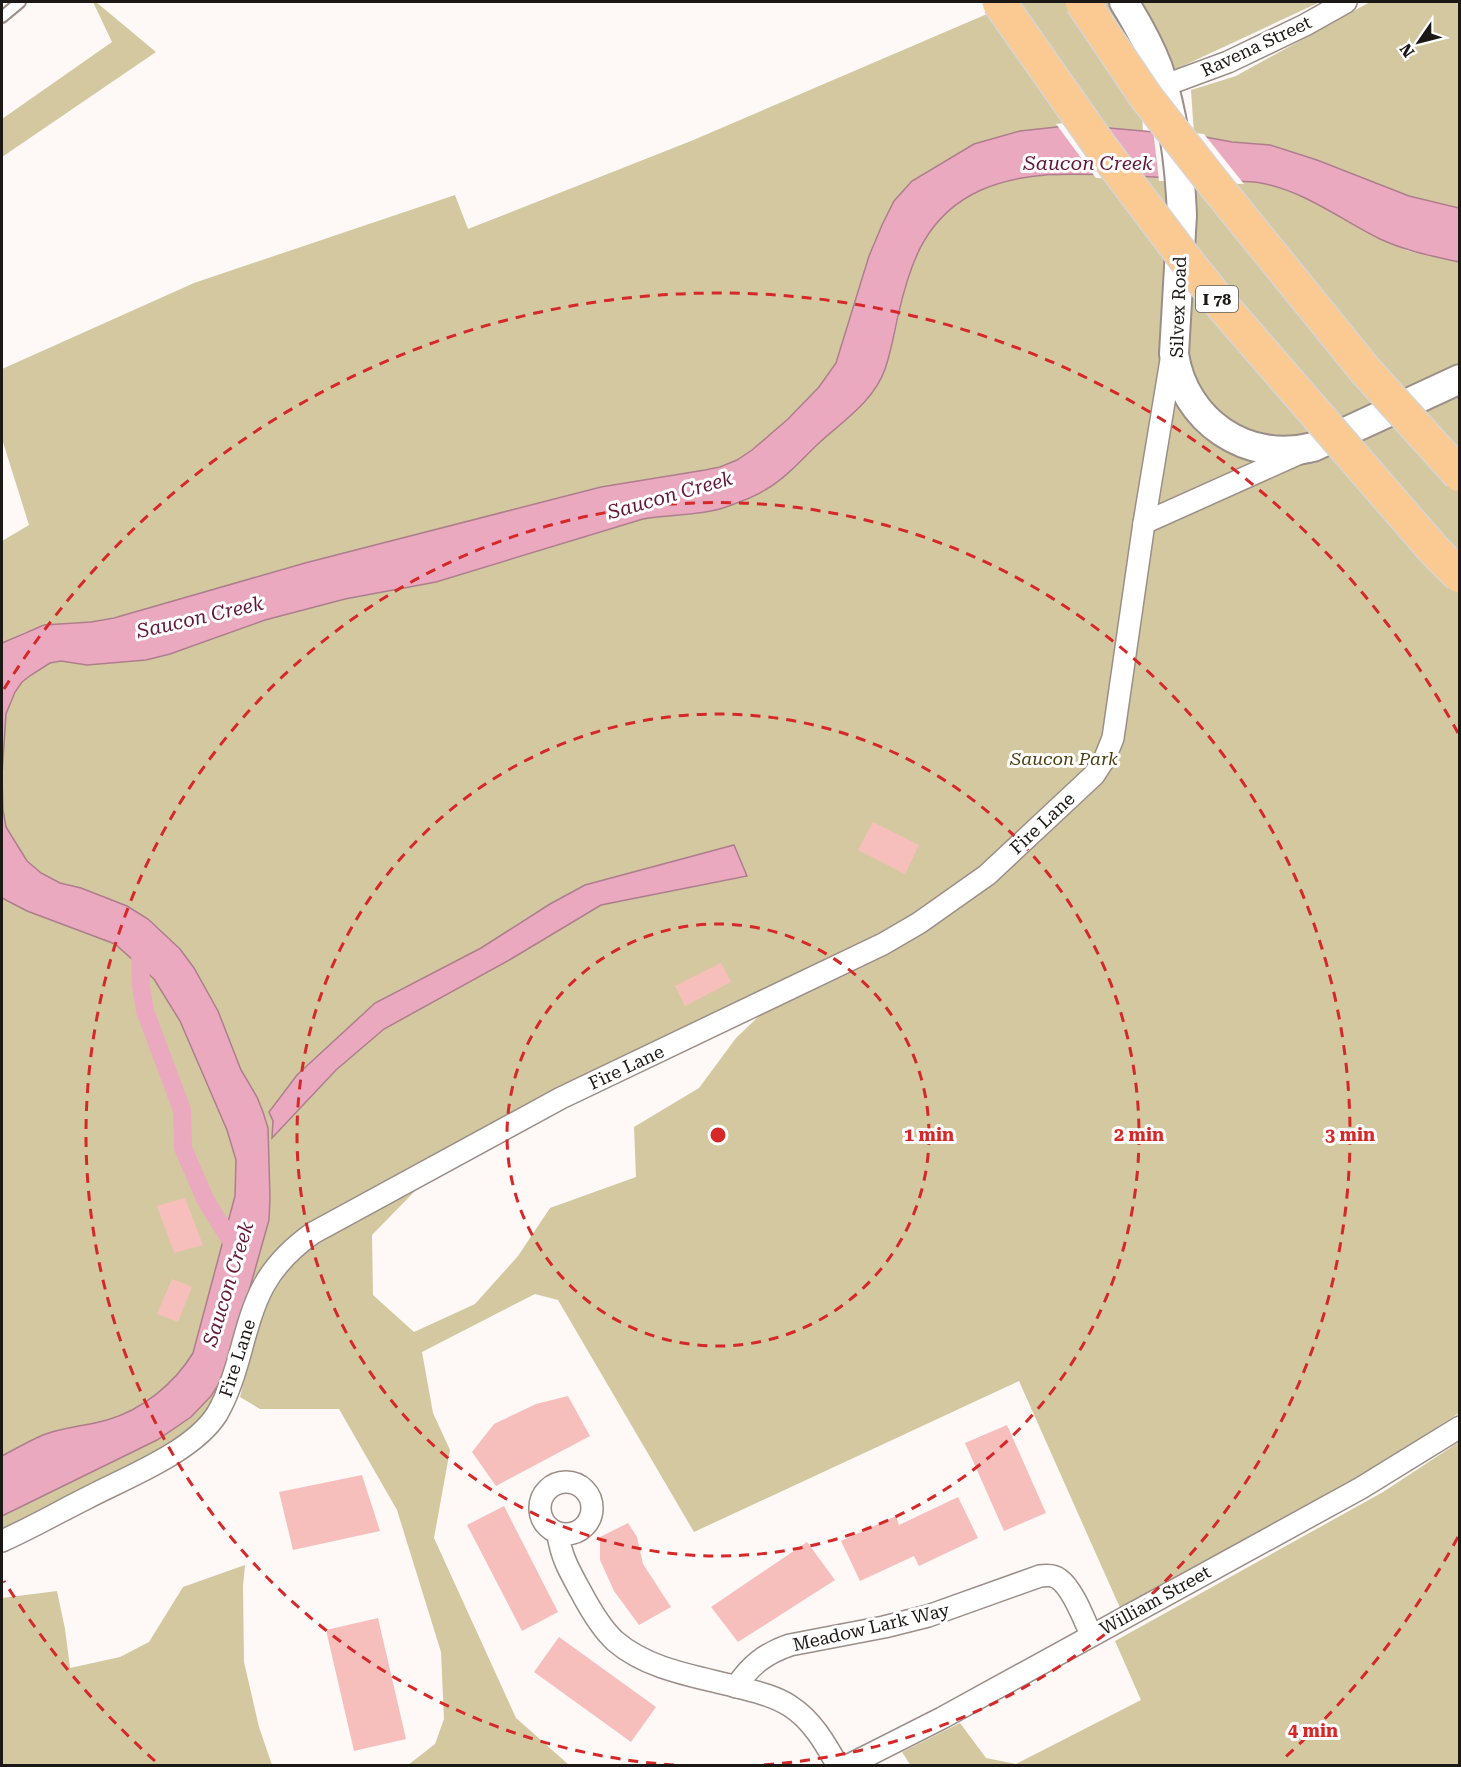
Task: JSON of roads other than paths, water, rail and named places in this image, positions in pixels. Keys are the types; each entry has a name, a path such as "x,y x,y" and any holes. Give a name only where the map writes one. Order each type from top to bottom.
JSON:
{"highway":[{"name":"I 78","path":"999,2 1100,146 1189,264 1226,310 1434,550 1460,576"},
{"path":"1082,2 1146,96 1211,180 1365,370 1460,475"}],"street":[{"path":"1124,2 1142,31 1163,86"},
{"name":"Ravena Street","path":"1163,86 1228,62 1305,26 1347,2"},
{"name":"Silvex Road","path":"1163,86 1173,126 1181,195 1174,340 1176,367 1181,381 1202,414 1218,431 1243,443 1275,451 1313,447 1460,379"},
{"name":"Fire Lane","path":"2,1541 167,1457 201,1432 223,1403 232,1381 249,1321 264,1284 288,1253 314,1233 561,1098 883,944 920,923 987,874 1094,775 1105,758 1113,738 1144,523 1174,340"},
{"path":"1144,523 1313,447"},
{"name":"William Street","path":"847,1766 942,1718 1361,1488 1460,1427"},
{"path":"558,1534 559,1547 567,1566 596,1616 615,1641 651,1663 776,1699 795,1710 812,1725 838,1766"},
{"name":"Meadow Lark Way","path":"736,1687 754,1664 776,1649 928,1616 1040,1576 1055,1577 1063,1583 1092,1635"}],"lane":[{"path":"2,16 20,2"}],"water":[{"name":"Saucon Creek","path":"1075,125 1200,136 1232,142 1270,145 1317,160 1409,196 1459,208 1459,262 1419,253 1390,243 1304,198 1255,182 1056,174 999,183 981,190 962,200 947,213 923,242 908,277 885,369 866,401 787,474 760,493 713,511 643,519 436,582 345,599 265,620 170,654 146,660 87,665 61,661 50,663 22,682 15,692 6,714 2,775 2,643 44,625 114,618 305,563 601,487 705,470 737,460 788,419 819,387 836,363 869,256 894,201 912,181 974,144 1020,131"},
{"name":"Saucon Creek","path":"2,775 6,827 27,861 41,873 60,883 81,888 127,906 148,919 180,949 194,968 218,1011 241,1070 263,1112 268,1128 270,1198 269,1220 233,1348 211,1396 191,1417 157,1440 2,1516 2,1456 43,1435 107,1420 133,1410 167,1385 193,1353 235,1196 236,1160 227,1130 180,1021 154,979 115,944 27,911 2,898"},
{"path":"734,845 747,876 601,905 511,959 384,1029 336,1070 272,1138 273,1121 269,1112 297,1075 375,1003 481,948 550,904 585,885"}],"waterway":[{"name":"Saucon Creek","path":"132,943 140,953 141,986 145,1011 182,1110 183,1148 206,1201 238,1252"}],"park label":[{"name":"Saucon Park","path":"1064,758"}]}
